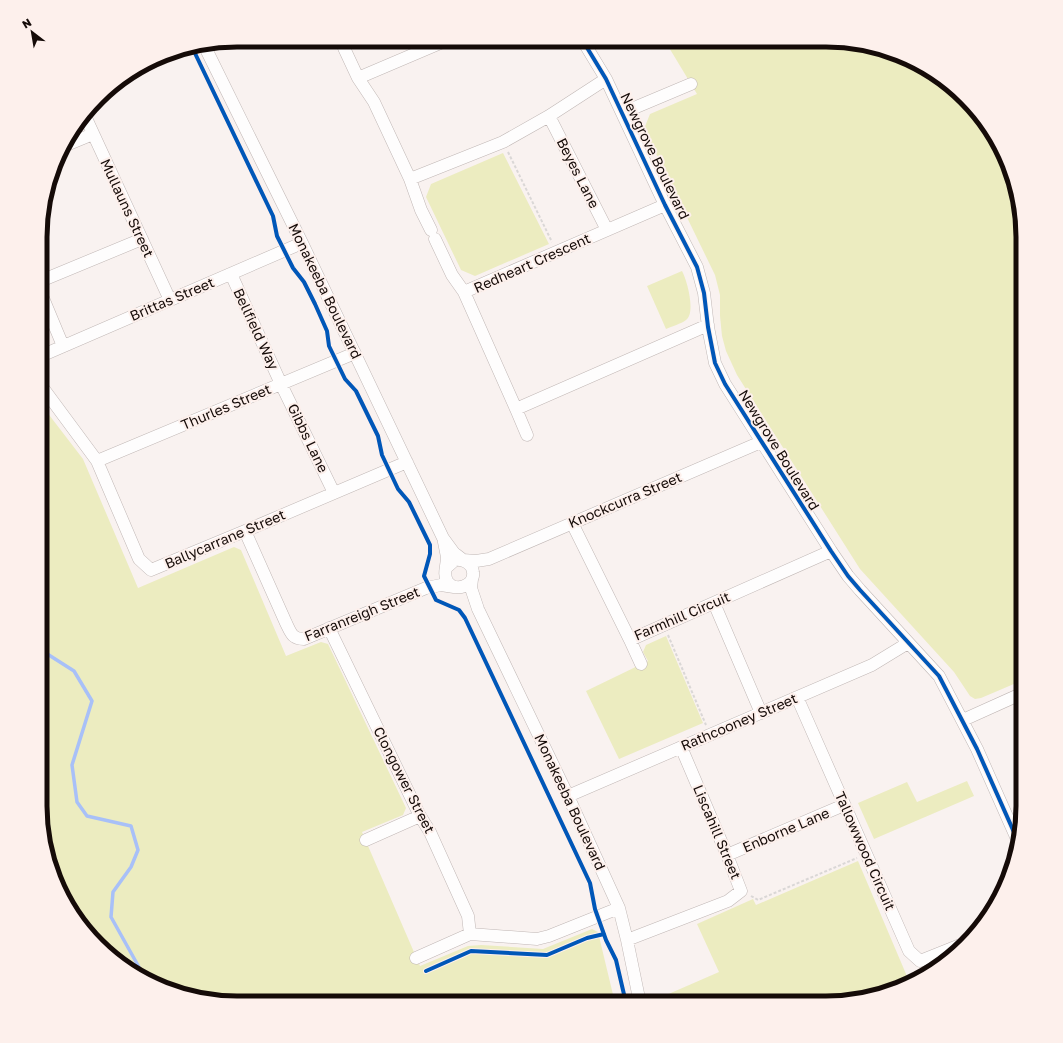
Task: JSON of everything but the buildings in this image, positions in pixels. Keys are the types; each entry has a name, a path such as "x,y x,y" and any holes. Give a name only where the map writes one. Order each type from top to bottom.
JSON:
{"street":[{"path":"358,78 431,47"},
{"name":"Newgrove Boulevard","path":"587,47 606,79 697,267 704,293 715,363 722,377 761,442 848,576 939,676 963,720 1014,832"},
{"path":"344,48 358,78 374,102 410,179 421,210 452,275 464,292"},
{"name":"Monakeeba Boulevard","path":"206,50 302,243 443,538 454,553 463,560"},
{"path":"410,179 504,142 549,116 606,79"},
{"path":"622,113 691,84"},
{"name":"Beyes Lane","path":"549,116 606,230"},
{"name":"Mullauns Street","path":"87,120 170,300"},
{"path":"72,143 93,134"},
{"name":"Redheart Crescent","path":"527,435 464,292 666,205"},
{"path":"47,278 142,239"},
{"name":"Brittas Street","path":"47,353 302,243"},
{"name":"Bellfield Way","path":"231,274 281,384"},
{"path":"47,308 63,346"},
{"path":"516,409 708,325"},
{"name":"Thurles Street","path":"97,461 354,353"},
{"name":"Gibbs Lane","path":"281,384 334,493"},
{"name":"Ballycarrane Street","path":"47,393 97,461 139,559 151,570 407,462"},
{"name":"Knockcurra Street","path":"463,560 476,561 489,558 761,442"},
{"name":"Farmhill Circuit","path":"572,523 630,640 831,551"},
{"name":"Farranreigh Street","path":"245,531 286,623 293,636 297,639 304,639 426,588 441,585 455,587"},
{"name":"Monakeeba Boulevard","path":"443,538 447,556 446,569"},
{"name":"Knockcurra Street","path":"472,579 489,558"},
{"path":"455,560 463,560 472,567 472,579 464,587 455,587 451,585 446,578 446,569 455,560"},
{"name":"Farranreigh Street","path":"426,588 446,569"},
{"name":"Monakeeba Boulevard","path":"472,579 471,588 478,609 568,796 619,908 639,996"},
{"name":"Monakeeba Boulevard","path":"455,587 463,592 478,609"},
{"path":"714,603 761,713"},
{"name":"Clongower Street","path":"329,628 420,816 430,832 468,916 470,934"},
{"path":"630,640 641,664"},
{"name":"Rathcooney Street","path":"568,796 872,665 908,643"},
{"path":"963,720 1016,696"},
{"name":"Tallowwood Circuit","path":"797,698 909,951 920,962 951,949"},
{"name":"Liscahill Street","path":"627,940 728,901 741,891 728,855 681,747"},
{"name":"Enborne Lane","path":"728,855 844,804"},
{"path":"366,840 420,816"},
{"path":"416,958 470,934 537,939 549,936 619,908"}],"path":[{"path":"504,142 556,252"},
{"path":"663,625 711,734"},
{"path":"741,891 758,900 866,854"}],"green space":[{"path":"669,47 839,47 875,53 899,61 921,72 942,86 969,112 991,142 1002,164 1010,188 1016,224 1016,683 981,698 975,699 970,696 954,672 860,569 737,375 726,351 722,336 720,295 715,275 644,129 650,114 697,94"},
{"path":"503,153 549,244 475,276 461,270 426,197 431,184"},
{"path":"682,271 690,296 689,316 686,320 679,324 666,329 647,286"},
{"path":"47,412 83,459 138,588 234,547 241,550 286,656 321,642 328,644 406,808 403,815 362,832 420,966 468,946 481,945 543,949 592,929 598,932 613,996 224,996 188,990 164,982 142,971 112,949 86,922 72,901 61,879 53,855 47,819"},
{"path":"666,636 703,723 619,759 586,691 648,661 643,652 646,645"},
{"path":"967,781 974,796 874,839 858,803 907,782 917,802"},
{"path":"858,861 907,977 899,982 875,990 839,996 664,996 719,972 697,924 753,899 756,905"}],"waterway":[{"path":"47,654 74,671 92,701 72,765 77,802 87,816 131,826 138,850 131,867 113,892 111,917 141,970"}],"cycle path":[{"path":"587,47 606,79 665,205 697,267 704,293 708,327 715,363 725,384 848,576 939,676 977,749 1014,832"},
{"path":"194,52 273,216 277,236 293,268 304,282 315,304 327,331 329,346 345,379 356,391 378,436 382,455 398,489 409,502 430,545 430,554 424,576 436,600 459,610 465,618 590,883 595,909 606,940 616,960 624,996"},
{"path":"426,971 471,951 547,955 587,938 604,934"}]}
